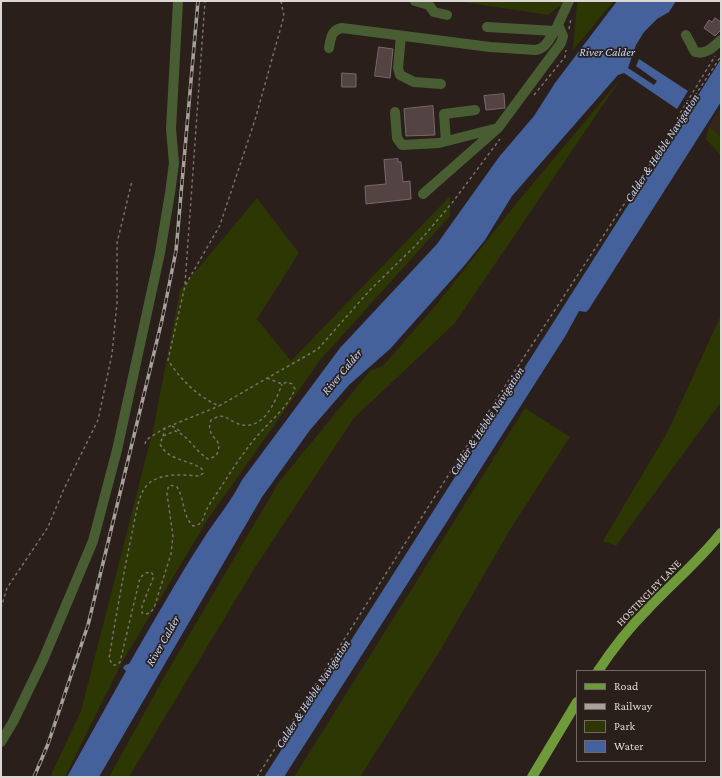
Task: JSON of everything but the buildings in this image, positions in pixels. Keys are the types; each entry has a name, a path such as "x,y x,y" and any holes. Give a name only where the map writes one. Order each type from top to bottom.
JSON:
{"main road":[{"name":"HOSTINGLEY LANE","path":"599,670 611,651 645,611 704,555 721,533"},
{"path":"532,777 576,704"}],"lane":[{"path":"1,742 13,722 43,660 93,541 117,450 157,269 170,193 174,163 171,130 178,1"},
{"path":"415,1 429,5 434,12 447,15"},
{"path":"329,48 332,33 336,29 342,28 490,47 539,50 546,44 556,29 569,1"},
{"path":"423,194 500,132 561,43 563,36 556,29 487,27"},
{"path":"686,35 694,52 700,54 711,49 721,40"},
{"path":"401,36 398,68 400,75 414,82 441,84"},
{"path":"446,141 444,114 475,110"},
{"path":"395,112 397,138 402,145 446,141 500,132"}],"path":[{"path":"205,1 185,286 168,360 180,378 205,399 219,406"},
{"path":"185,286 220,225 260,105 284,16 281,1"},
{"path":"569,29 572,15"},
{"path":"533,97 565,57 567,43"},
{"path":"680,118 679,115 717,52"},
{"path":"257,777 496,400 721,56"},
{"path":"145,444 146,440 165,428 219,406 318,350 369,291 422,238 452,203 500,132"},
{"path":"1,608 8,588 48,527 63,491 98,420 112,354 117,303 117,243 132,181"},
{"path":"165,428 160,444 163,450 172,457 197,465 202,469 203,473 200,476 169,475 154,479 146,486 140,500 124,568 109,659 113,665 117,665 120,662 140,578 145,573 151,572 154,576 142,606 142,612 146,614 150,613 154,608 172,554 173,536 167,494 168,488 170,485 177,487 180,492 186,519 193,526 199,525 203,522 206,510 226,480 232,467 292,397 294,389 292,384 287,382 282,384 267,378"},
{"path":"172,426 181,433 200,454 208,458 216,456 220,448 218,441 210,430 211,420 219,415 226,416 236,423 249,425 263,419 274,405 282,384"},
{"path":"163,436 175,431 181,433"}],"shaded area":[{"path":"721,107 721,137 709,126"}],"green space":[{"path":"456,1 566,1 548,15"},
{"path":"614,1 573,50 577,2"},
{"path":"622,77 455,323 354,418 254,569 129,777 109,777 163,679 279,482 370,371 383,366 436,305 515,205"},
{"path":"709,126 721,137 721,156 706,139"},
{"path":"450,196 450,216 321,359 208,519 121,664 65,777 50,777 81,711 154,426 180,290 257,198 299,253 257,319 291,361"},
{"path":"721,315 721,402 616,546 603,541 668,431"},
{"path":"525,408 570,437 513,525 438,654 360,777 294,777"}],"water":[{"name":"River Calder","path":"617,1 676,1 669,12 657,19 644,32 636,45 628,68 654,85 657,81 636,66 639,59 688,91 677,109 624,73 618,75 512,196 485,240 464,266 390,349 349,385 310,430 262,497 99,777 67,777 126,671 123,668 125,665 129,664 183,571 242,480 340,348 437,244 499,157 534,116 555,83"},
{"path":"721,59 721,102 589,309 586,312 579,311 566,335 284,777 264,777"}],"railway":[{"path":"34,777 48,744 88,625 162,320 176,251 198,1"}],"water label":[{"name":"Calder & Hebble Navigation","path":"662,148"},
{"name":"Calder & Hebble Navigation","path":"487,421"},
{"name":"Calder & Hebble Navigation","path":"313,694"}]}
